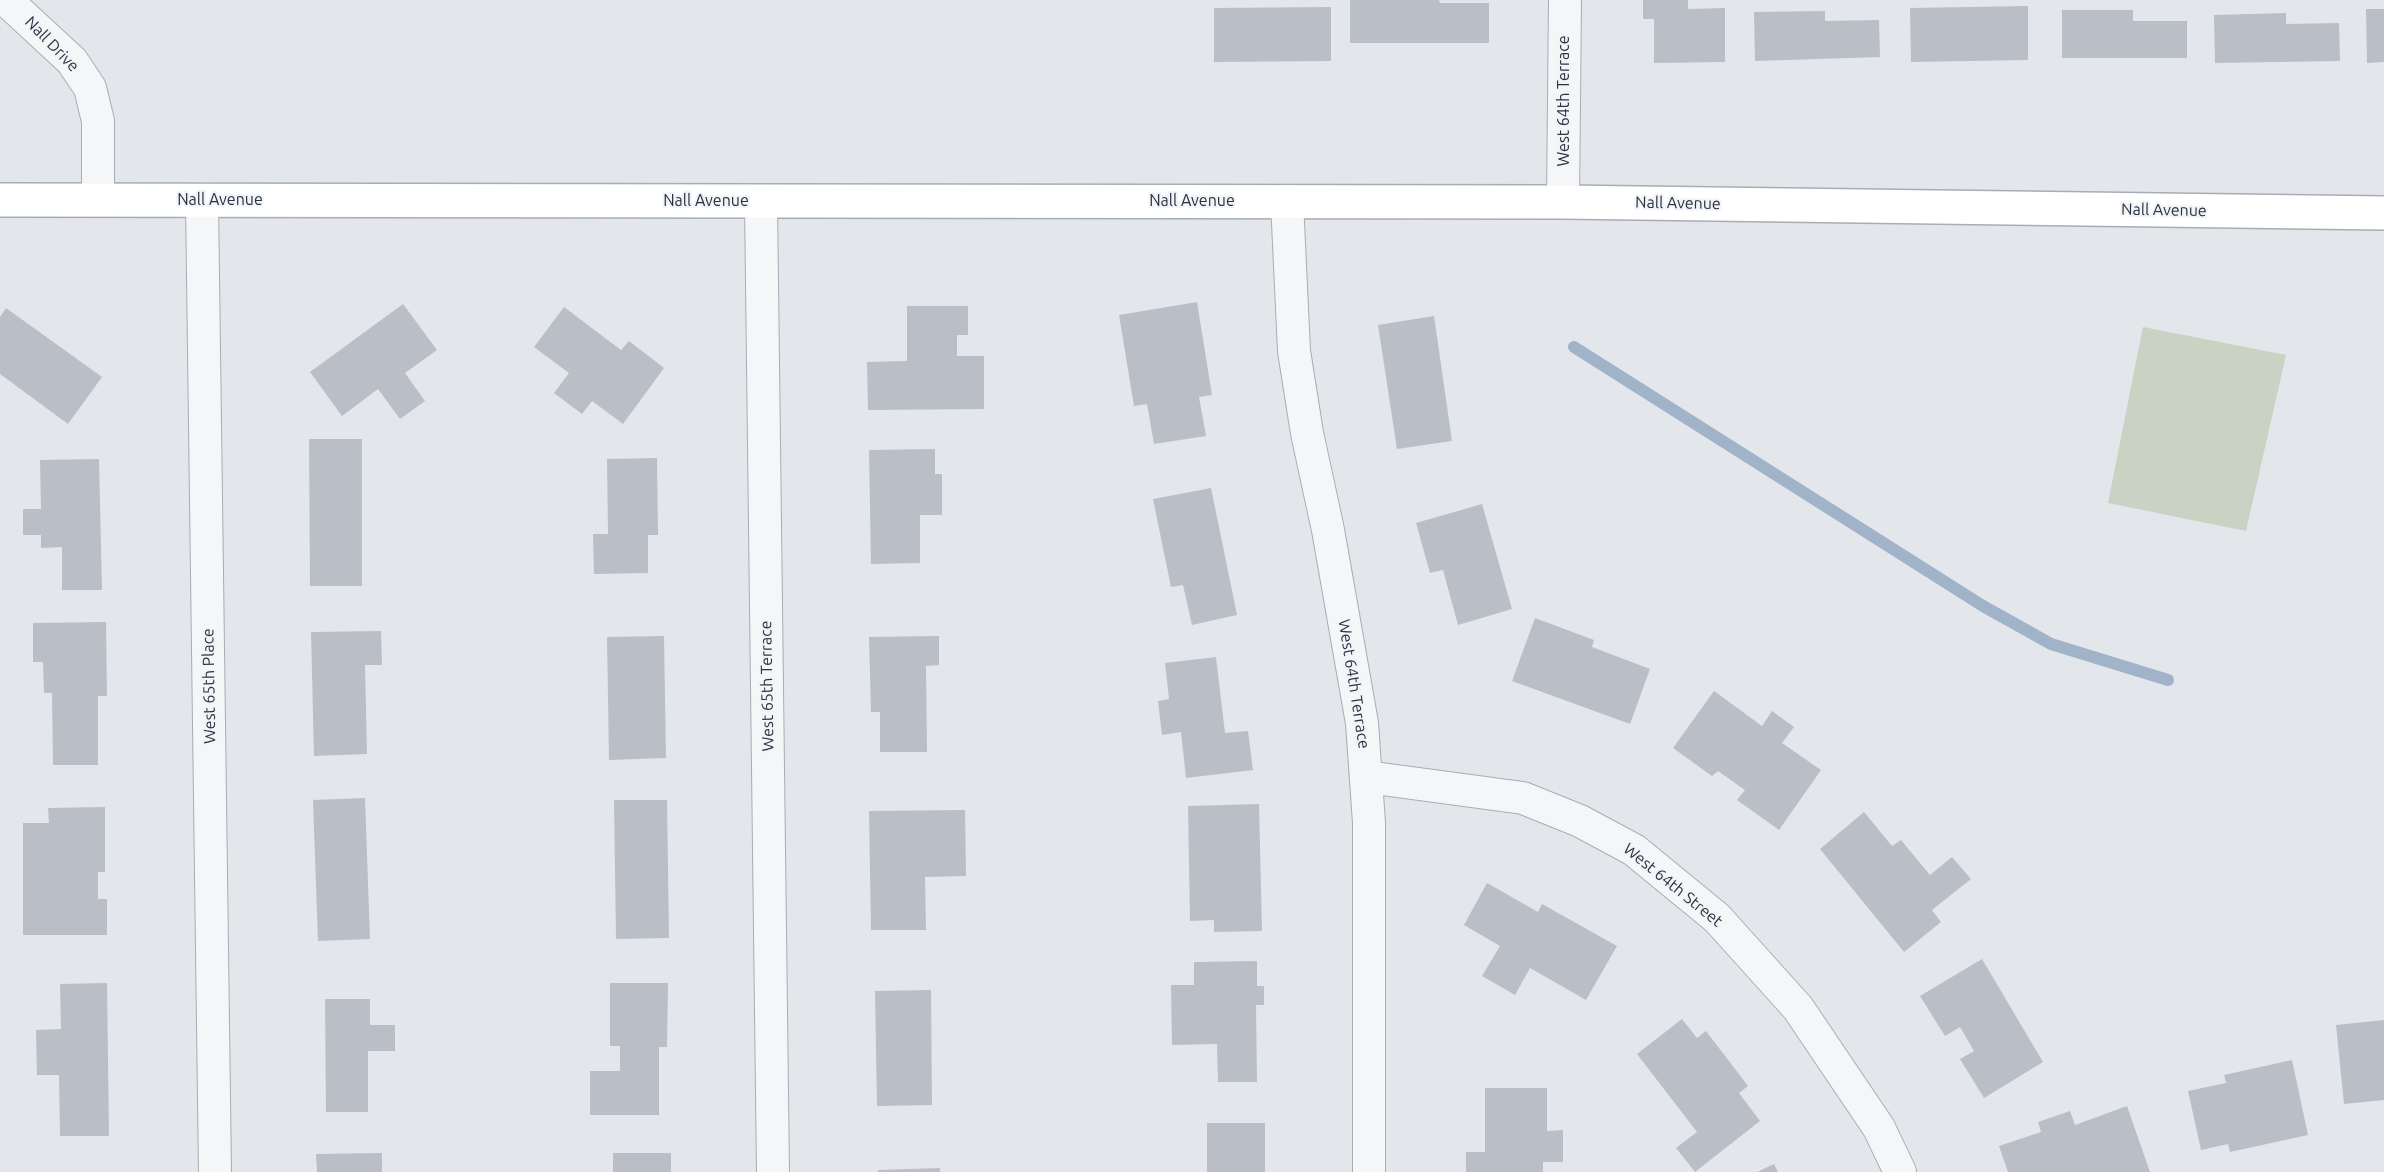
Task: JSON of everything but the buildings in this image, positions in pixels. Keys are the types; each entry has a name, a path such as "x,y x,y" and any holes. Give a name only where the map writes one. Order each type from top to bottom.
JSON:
{"main road":[{"name":"Nall Avenue","path":"0,200 1563,202 2384,213"}],"street":[{"name":"Nall Drive","path":"6,0 72,61 90,88 98,122 98,200"},
{"name":"West 64th Terrace","path":"1563,202 1565,0"},
{"name":"West 65th Place","path":"202,200 215,1172"},
{"name":"West 65th Terrace","path":"761,201 773,1172"},
{"name":"West 64th Terrace","path":"1287,201 1294,351 1307,433 1328,530 1362,723 1367,777 1369,1172"},
{"name":"West 64th Street","path":"1367,777 1523,798 1580,821 1634,850 1717,918 1798,1008 1879,1128 1900,1172"}],"green space":[{"path":"2143,327 2286,355 2246,531 2108,503"}],"waterway":[{"path":"1574,347 1983,606 2051,644 2168,680"}]}
